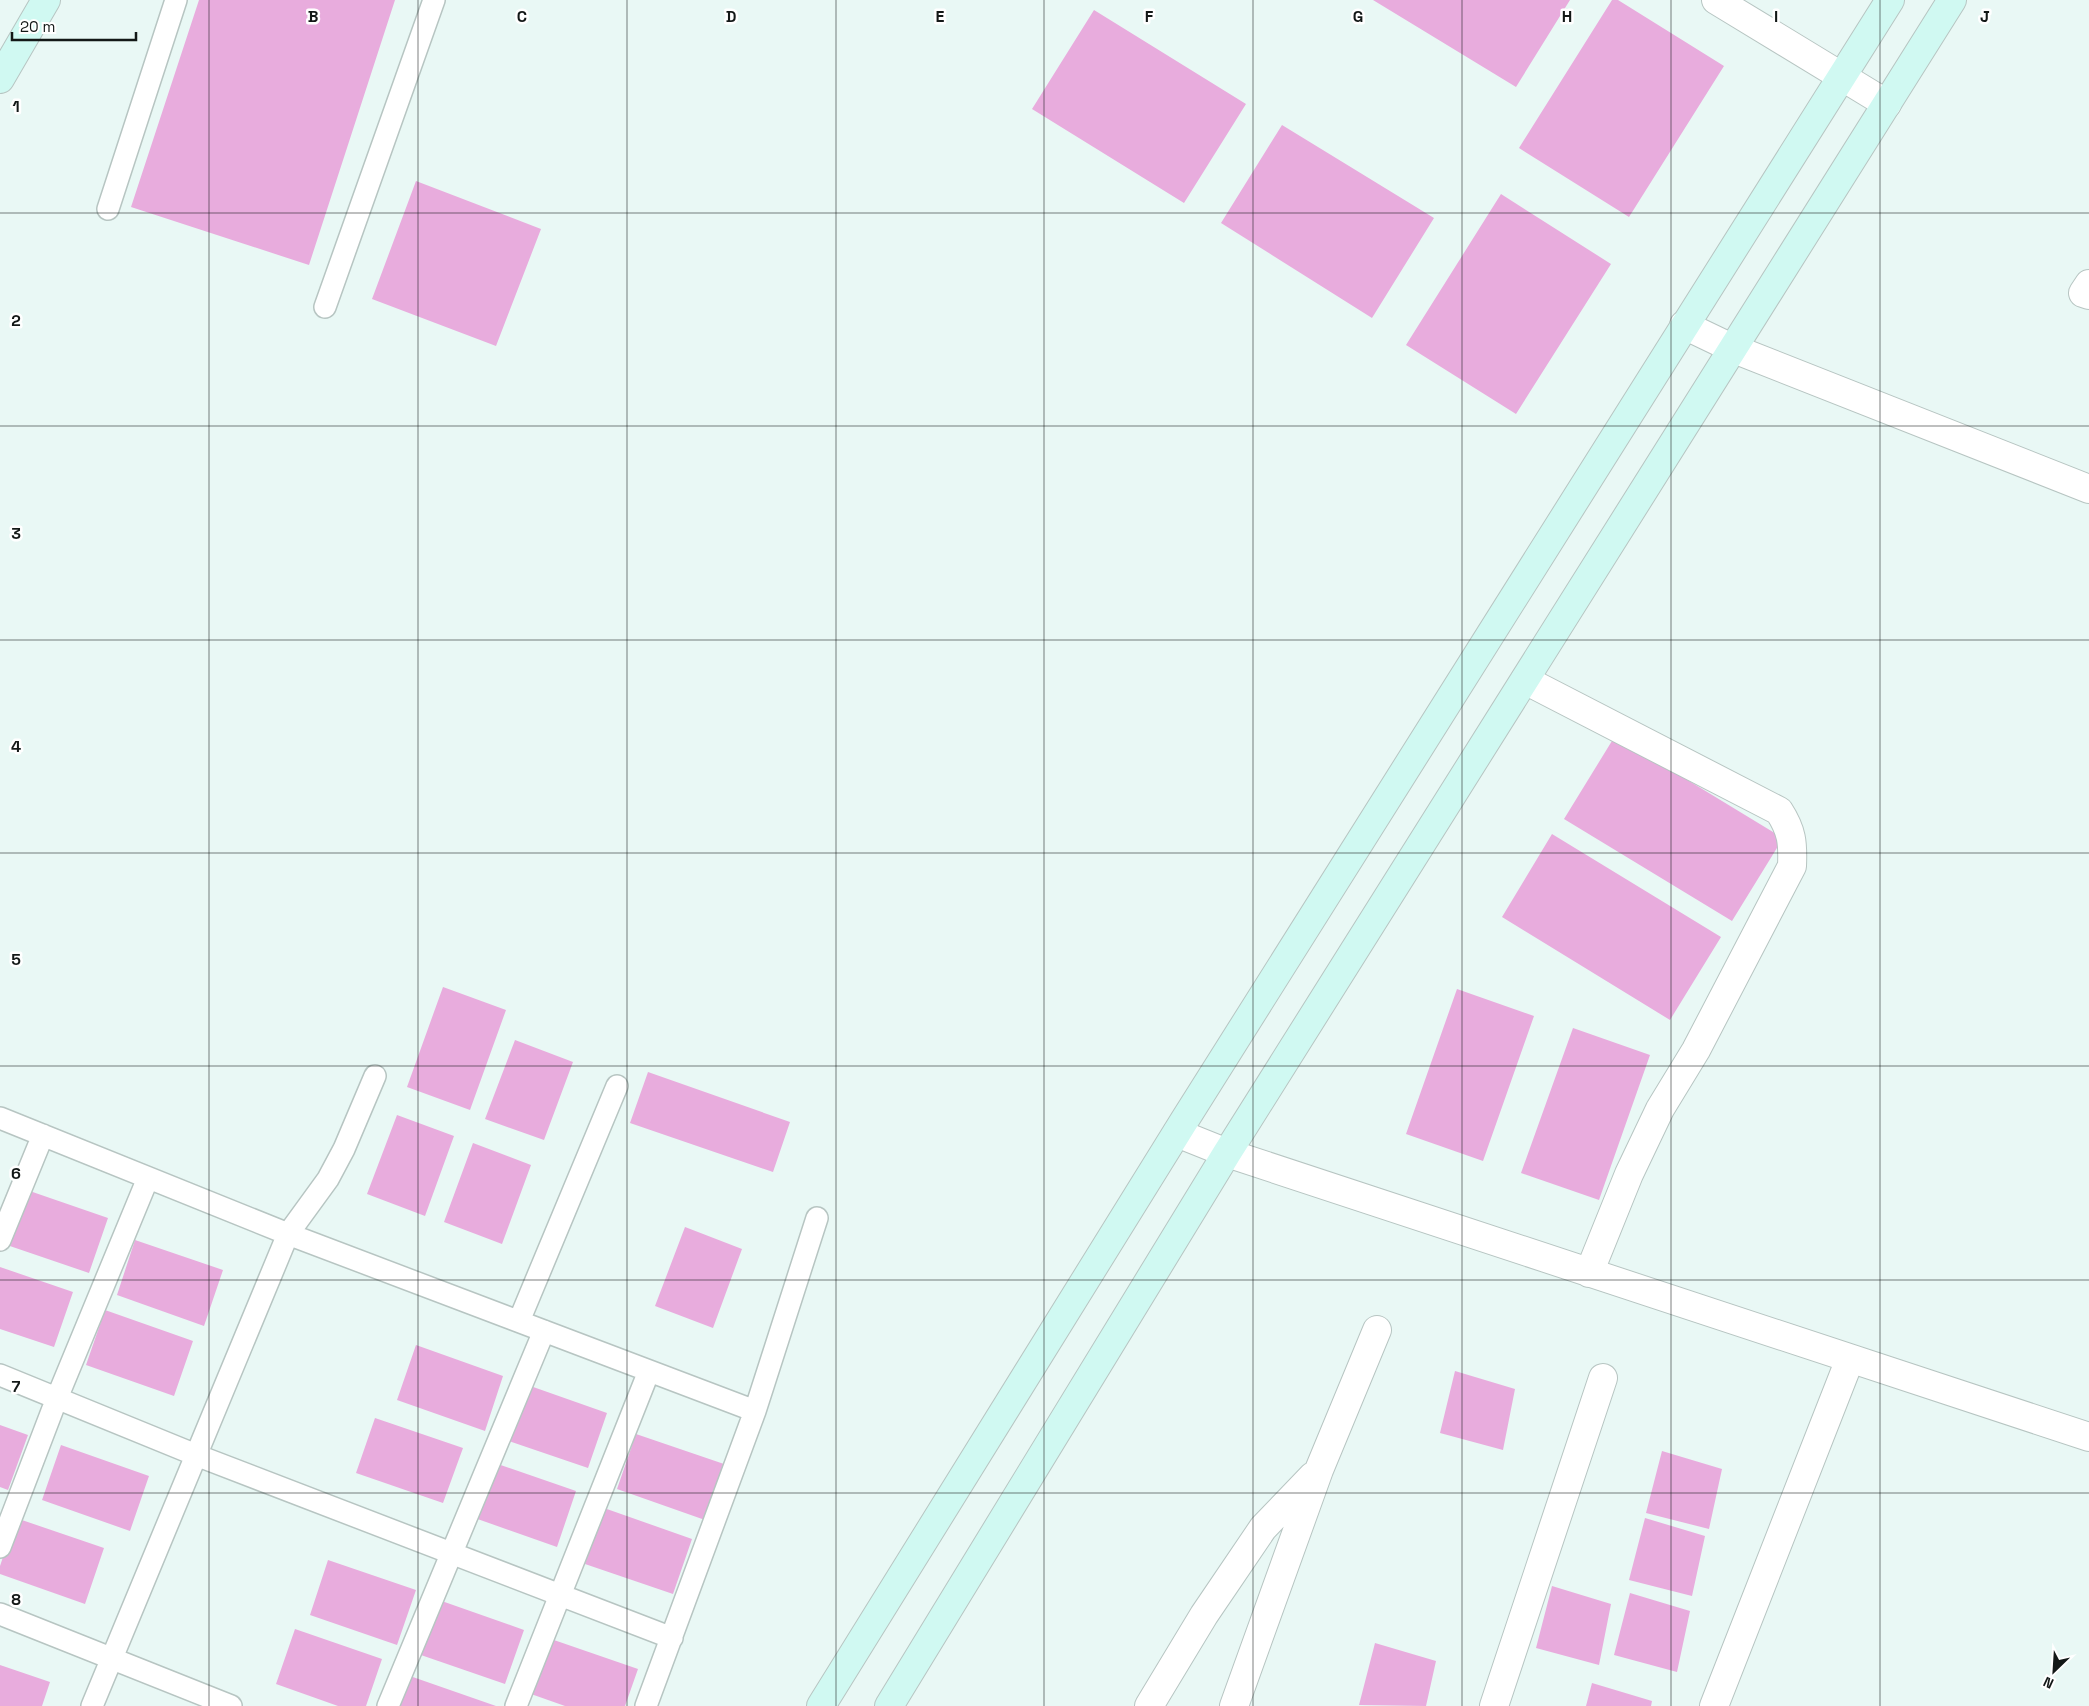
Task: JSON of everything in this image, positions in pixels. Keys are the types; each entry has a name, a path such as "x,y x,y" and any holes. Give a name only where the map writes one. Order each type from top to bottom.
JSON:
{"street":[{"path":"0,79 46,0"},
{"path":"1716,0 1887,104"},
{"path":"821,1706 1177,1133 1890,0"},
{"path":"889,1706 1226,1153 1952,0"},
{"path":"2089,284 2083,293 2089,295"},
{"path":"1684,325 1734,349 2089,489"},
{"path":"1525,680 1779,811 1789,826 1793,848 1792,866 1696,1050 1660,1108 1629,1174 1589,1273"},
{"path":"1177,1133 1226,1153 2089,1437"},
{"path":"1234,1706 1320,1470 1377,1330"},
{"path":"1714,1706 1850,1359"},
{"path":"1494,1706 1604,1378"},
{"path":"1150,1706 1204,1615 1263,1528 1320,1470"}],"lane":[{"path":"108,209 176,0"},
{"path":"325,307 434,0"},
{"path":"92,1706 288,1234 328,1179 344,1149 375,1076"},
{"path":"519,1322 617,1086"},
{"path":"0,1118 288,1234 755,1411"},
{"path":"0,1240 43,1135"},
{"path":"0,1547 57,1398 148,1178"},
{"path":"646,1706 755,1411 817,1218"},
{"path":"388,1706 453,1554 544,1331"},
{"path":"516,1706 649,1371"},
{"path":"0,1375 196,1455 672,1638"},
{"path":"0,1614 231,1706"}],"building":[{"path":"199,0 395,0 309,265 131,207"},
{"path":"1373,0 1570,0 1516,87"},
{"path":"1612,0 1618,0 1724,66 1629,217 1519,148"},
{"path":"1094,10 1246,104 1184,203 1032,109"},
{"path":"1282,125 1434,218 1372,318 1221,223"},
{"path":"416,181 541,229 496,346 372,299"},
{"path":"1501,194 1611,264 1516,414 1406,345"},
{"path":"1615,736 1783,838 1732,921 1564,819"},
{"path":"1552,834 1721,937 1670,1020 1502,917"},
{"path":"443,987 506,1010 470,1110 407,1087"},
{"path":"1457,989 1534,1016 1483,1161 1406,1134"},
{"path":"1573,1028 1650,1055 1599,1200 1521,1173"},
{"path":"515,1040 573,1062 544,1140 485,1119"},
{"path":"648,1072 790,1122 773,1172 630,1123"},
{"path":"397,1115 454,1136 425,1216 367,1194"},
{"path":"473,1143 531,1165 502,1244 444,1222"},
{"path":"21,1188 108,1218 89,1273 1,1243"},
{"path":"685,1227 742,1249 713,1328 655,1306"},
{"path":"135,1240 223,1270 204,1326 117,1295"},
{"path":"0,1267 73,1292 54,1347 0,1329"},
{"path":"105,1310 193,1341 174,1396 86,1365"},
{"path":"416,1345 503,1376 485,1431 397,1400"},
{"path":"1455,1371 1515,1389 1503,1450 1440,1433"},
{"path":"519,1382 607,1413 588,1468 500,1438"},
{"path":"375,1418 463,1448 443,1503 356,1473"},
{"path":"0,1425 28,1435 8,1490 0,1487"},
{"path":"636,1434 724,1464 705,1520 617,1489"},
{"path":"61,1445 149,1476 130,1531 42,1500"},
{"path":"1662,1451 1722,1469 1709,1529 1646,1513"},
{"path":"489,1461 576,1491 557,1547 469,1516"},
{"path":"604,1508 692,1539 673,1594 585,1564"},
{"path":"16,1518 104,1548 85,1604 0,1574 0,1566"},
{"path":"1645,1518 1705,1536 1692,1596 1629,1580"},
{"path":"328,1560 416,1590 397,1645 310,1615"},
{"path":"1552,1586 1611,1604 1599,1665 1536,1648"},
{"path":"1630,1593 1690,1611 1677,1672 1614,1655"},
{"path":"436,1599 524,1630 505,1684 418,1654"},
{"path":"295,1629 382,1659 366,1706 338,1706 276,1684"},
{"path":"551,1639 638,1669 625,1706 565,1706 531,1694"},
{"path":"1375,1643 1436,1661 1426,1706 1359,1705"},
{"path":"0,1665 50,1682 42,1706 0,1706"},
{"path":"407,1675 496,1706 396,1706"},
{"path":"1592,1683 1652,1701 1651,1706 1586,1706"}]}
